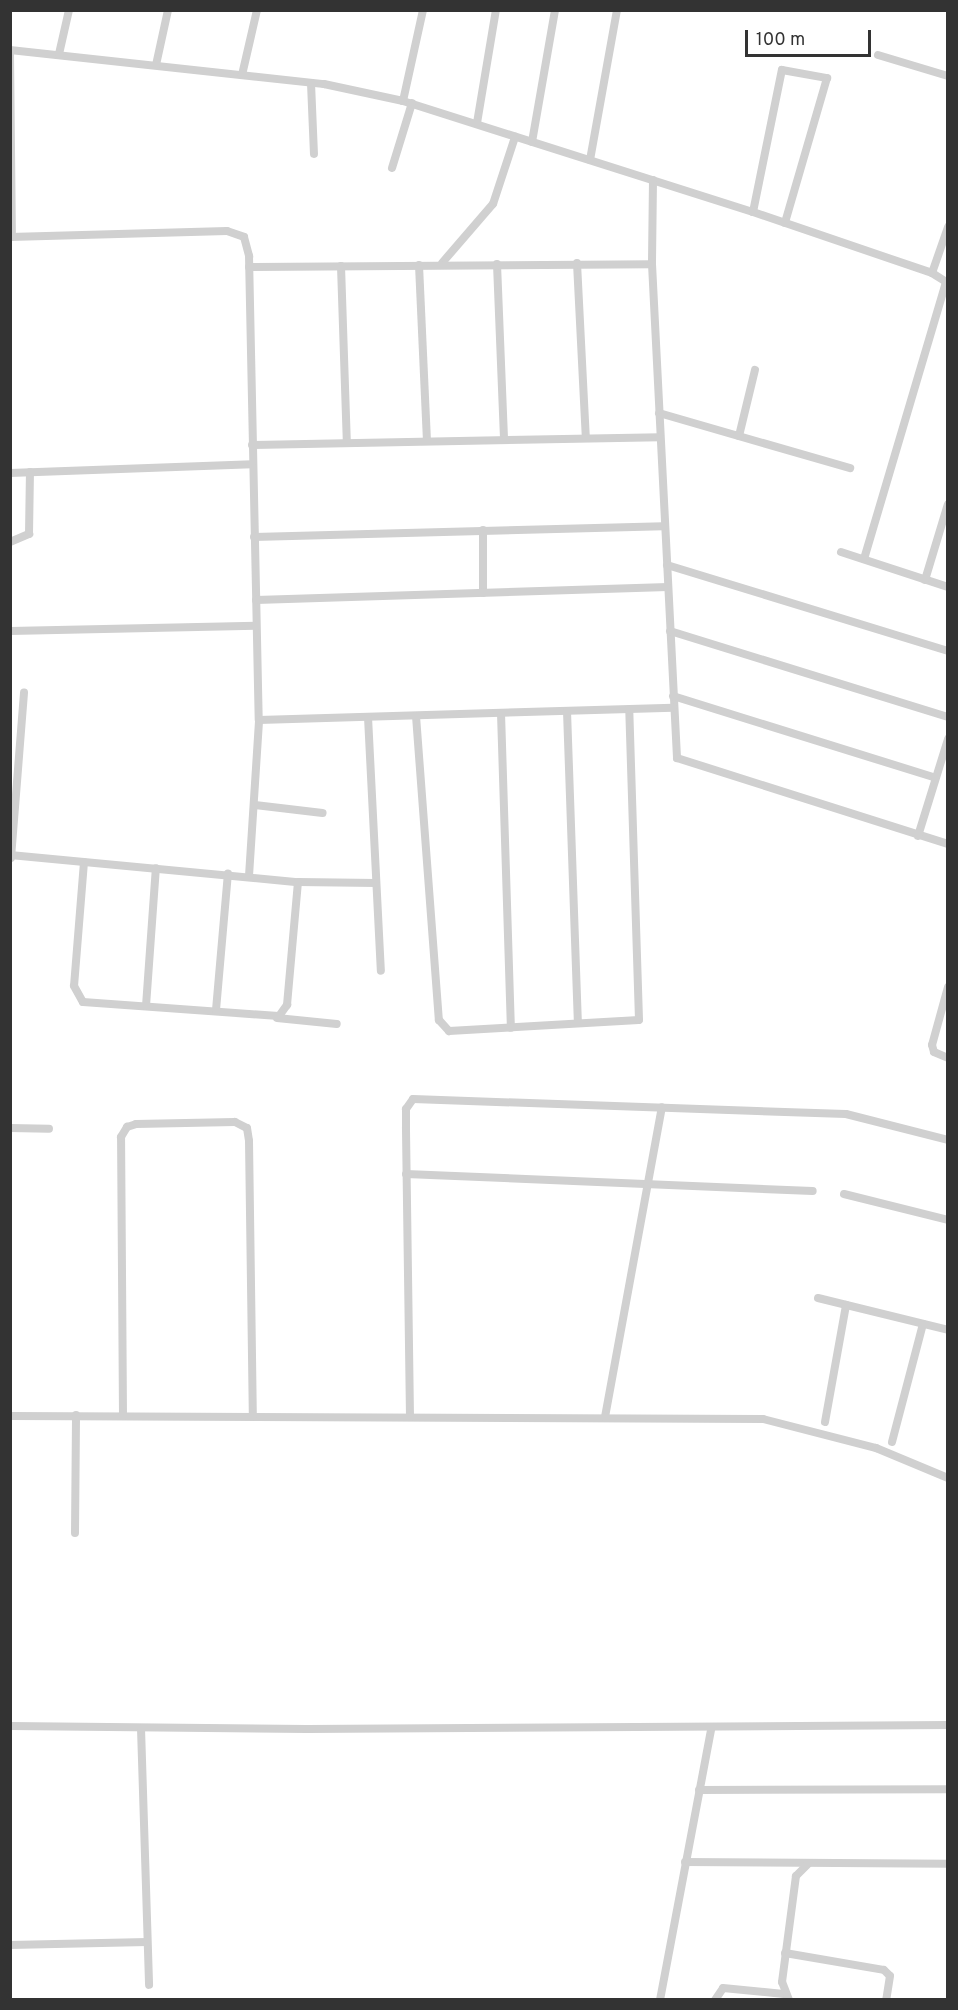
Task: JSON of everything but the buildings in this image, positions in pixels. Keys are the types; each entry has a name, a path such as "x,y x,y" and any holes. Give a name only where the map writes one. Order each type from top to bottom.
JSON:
{"street":[{"path":"59,54 69,10"},
{"path":"156,65 168,10"},
{"path":"242,75 257,10"},
{"path":"392,168 407,102 423,10"},
{"path":"477,123 496,10"},
{"path":"532,142 555,10"},
{"path":"590,160 617,10"},
{"path":"249,876 259,720 247,245 234,231 11,237 10,52 59,54 311,83 407,102 753,212 932,273 947,283 864,559"},
{"path":"878,55 948,76"},
{"path":"753,212 782,70 827,78 785,223"},
{"path":"311,83 314,154"},
{"path":"442,264 493,204 515,137"},
{"path":"653,180 652,264 663,526 667,565 673,708 679,761 948,844"},
{"path":"932,273 948,226"},
{"path":"577,263 586,438"},
{"path":"497,264 504,440"},
{"path":"249,267 652,264"},
{"path":"419,265 428,441"},
{"path":"341,266 346,443"},
{"path":"739,436 755,370"},
{"path":"659,413 850,468"},
{"path":"252,445 660,437"},
{"path":"10,473 252,464"},
{"path":"10,542 29,534 30,472"},
{"path":"925,580 948,504"},
{"path":"254,537 663,526"},
{"path":"483,530 483,593"},
{"path":"841,552 948,587"},
{"path":"667,565 948,651"},
{"path":"256,600 668,587"},
{"path":"10,631 256,626"},
{"path":"670,631 948,717"},
{"path":"10,860 24,693"},
{"path":"673,696 936,778"},
{"path":"259,720 673,708"},
{"path":"416,716 439,1020 449,1031 635,1022 641,1016 629,709"},
{"path":"567,711 578,1023"},
{"path":"501,713 511,1028"},
{"path":"368,717 381,971"},
{"path":"10,737 20,738"},
{"path":"918,836 948,740"},
{"path":"255,805 323,813"},
{"path":"11,855 298,882 376,883"},
{"path":"84,862 76,996 83,1002 216,1010 337,1024"},
{"path":"146,1006 156,868"},
{"path":"216,1010 228,874"},
{"path":"272,1018 286,1010 298,882"},
{"path":"948,987 932,1044 934,1052 948,1058"},
{"path":"410,1417 406,1109 413,1099 846,1114 948,1140"},
{"path":"605,1417 662,1107"},
{"path":"123,1416 122,1137 127,1127 136,1124 235,1122 246,1128 249,1142 253,1417"},
{"path":"10,1128 49,1129"},
{"path":"406,1174 813,1191"},
{"path":"844,1194 948,1220"},
{"path":"818,1298 948,1330"},
{"path":"825,1422 846,1305"},
{"path":"892,1442 923,1324"},
{"path":"75,1533 76,1415"},
{"path":"10,1416 605,1417 780,1421 876,1448 948,1478"},
{"path":"10,1726 711,1729 948,1725"},
{"path":"141,1728 149,1985"},
{"path":"660,2000 711,1729"},
{"path":"699,1790 948,1789"},
{"path":"685,1862 948,1864"},
{"path":"715,2000 723,1988 786,1997 785,1953 796,1876 809,1863"},
{"path":"10,1945 147,1942"},
{"path":"785,1953 885,1970 890,1976 886,2000"}]}
